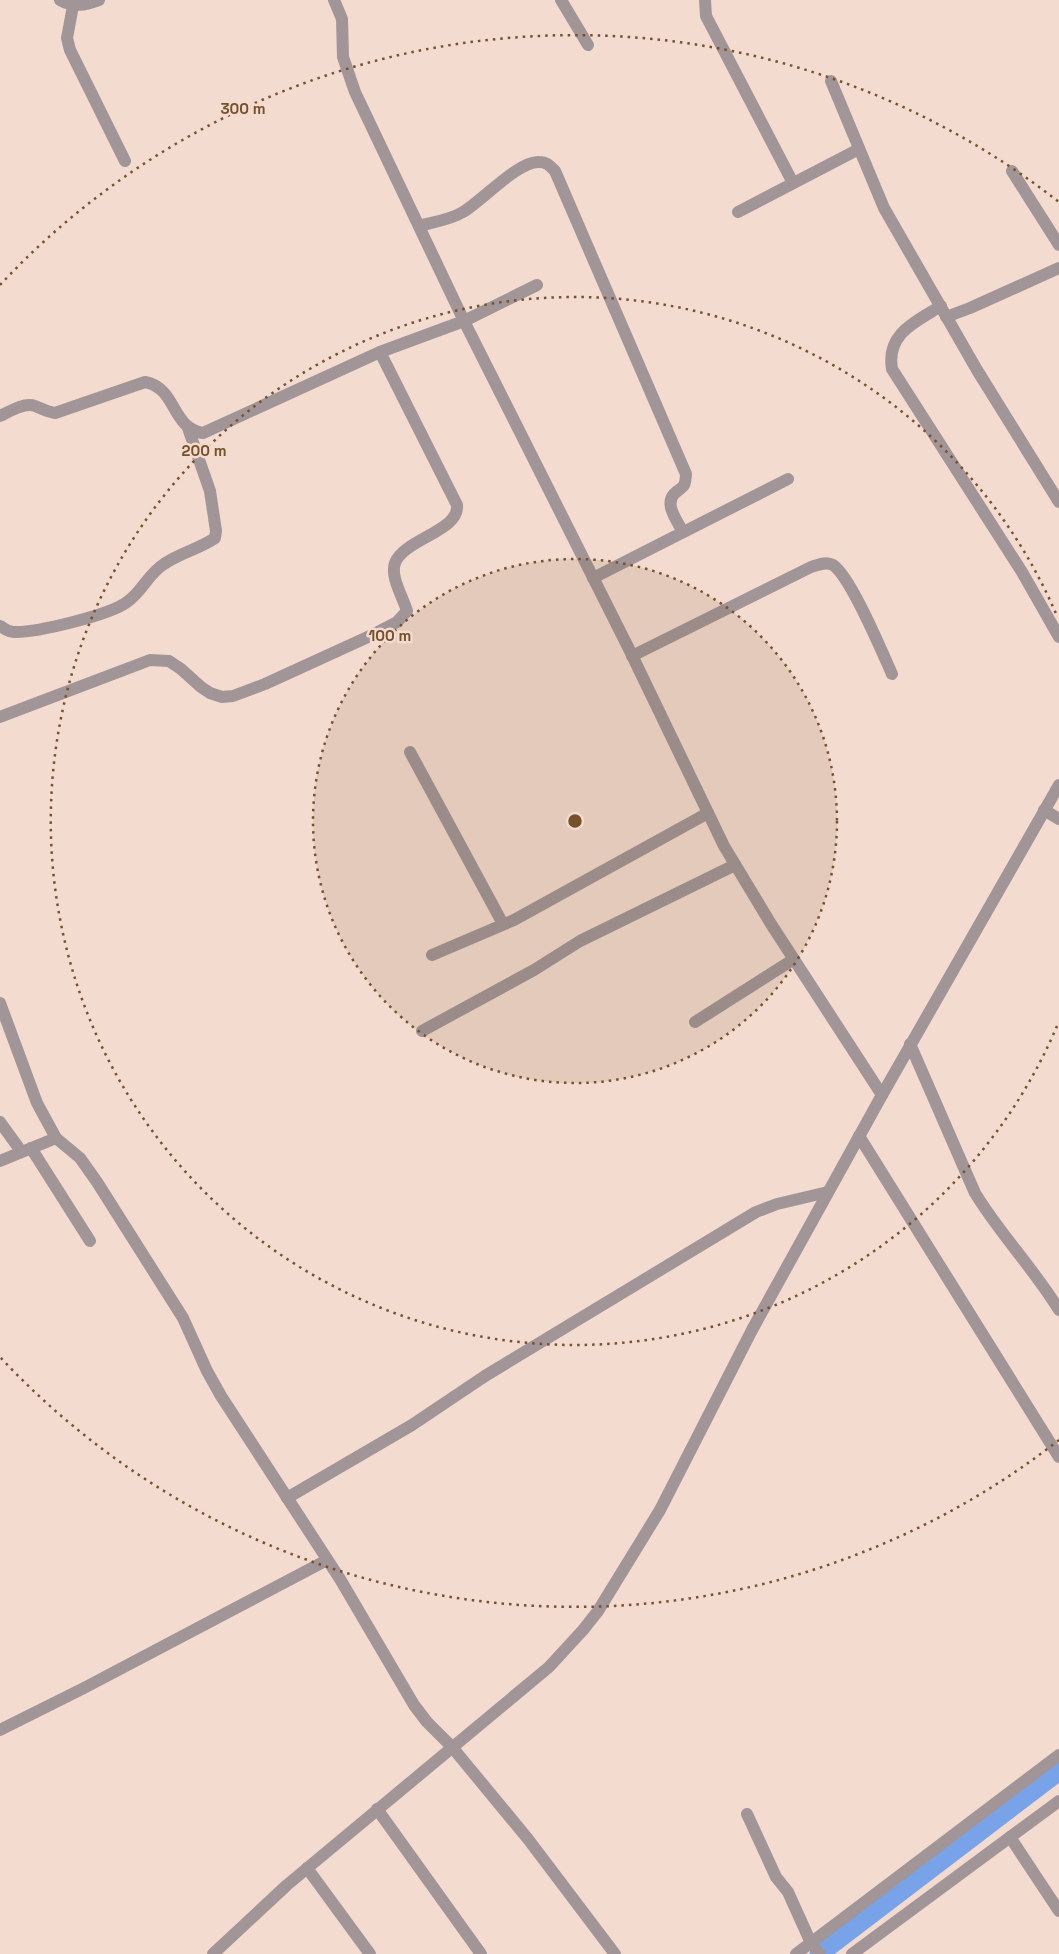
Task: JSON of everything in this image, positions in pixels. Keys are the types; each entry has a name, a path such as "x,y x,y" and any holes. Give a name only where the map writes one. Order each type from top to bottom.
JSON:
{"street":[{"path":"60,0 73,6 99,0"},
{"path":"334,0 342,19 342,44 347,72 464,321 632,656 708,814 735,865 882,1095"},
{"path":"561,0 588,45"},
{"path":"705,0 706,16 793,183"},
{"path":"73,6 67,38 70,50 125,161"},
{"path":"830,82 884,208 977,370 1059,502"},
{"path":"738,212 859,149"},
{"path":"419,226 461,213 489,194 514,172 530,164 538,162 549,164 555,171 686,474 682,490 674,494 670,502 672,510 684,532"},
{"path":"1012,171 1059,245"},
{"path":"1059,268 970,308 944,311 918,320 899,337 893,346 890,356 892,369 1022,572 1059,637"},
{"path":"188,428 203,433 216,429 380,352 464,321 537,285"},
{"path":"0,717 150,660 169,661 210,693 222,697 233,696 265,684 397,622 407,611 394,572 395,562 405,550 453,520 458,512 457,505 380,352"},
{"path":"0,416 31,404 47,412 55,413 145,382 154,384 164,391 188,428 210,491 216,531 215,538 163,564 154,571 138,595 116,609 48,627 15,632 6,631 0,626"},
{"path":"593,578 788,479"},
{"path":"632,656 802,571 823,563 833,565 848,582 892,674"},
{"path":"410,752 503,924"},
{"path":"213,1954 307,1868 549,1667 598,1611 660,1510 752,1330 910,1044 1059,785"},
{"path":"1044,810 1059,818"},
{"path":"432,955 514,920 708,814"},
{"path":"422,1031 534,970 580,941 735,865"},
{"path":"695,1022 794,958"},
{"path":"0,1003 37,1103 56,1138 80,1158 97,1182 183,1318 207,1371 221,1396 327,1560 414,1705 427,1722 452,1747 528,1838 615,1954"},
{"path":"910,1044 975,1193 987,1213 1044,1285 1059,1310"},
{"path":"0,1122 26,1150 90,1241"},
{"path":"859,1136 1059,1457"},
{"path":"0,1161 56,1138"},
{"path":"287,1498 412,1425 484,1376 756,1212 796,1198 828,1192"},
{"path":"0,1730 327,1560"},
{"path":"796,1954 1059,1754"},
{"path":"852,1954 1059,1801"},
{"path":"377,1809 481,1954"},
{"path":"747,1814 776,1877 788,1892 811,1942 820,1954"},
{"path":"1010,1838 1059,1911"},
{"path":"307,1868 370,1954"}],"waterway":[{"path":"819,1954 1059,1771"}]}
